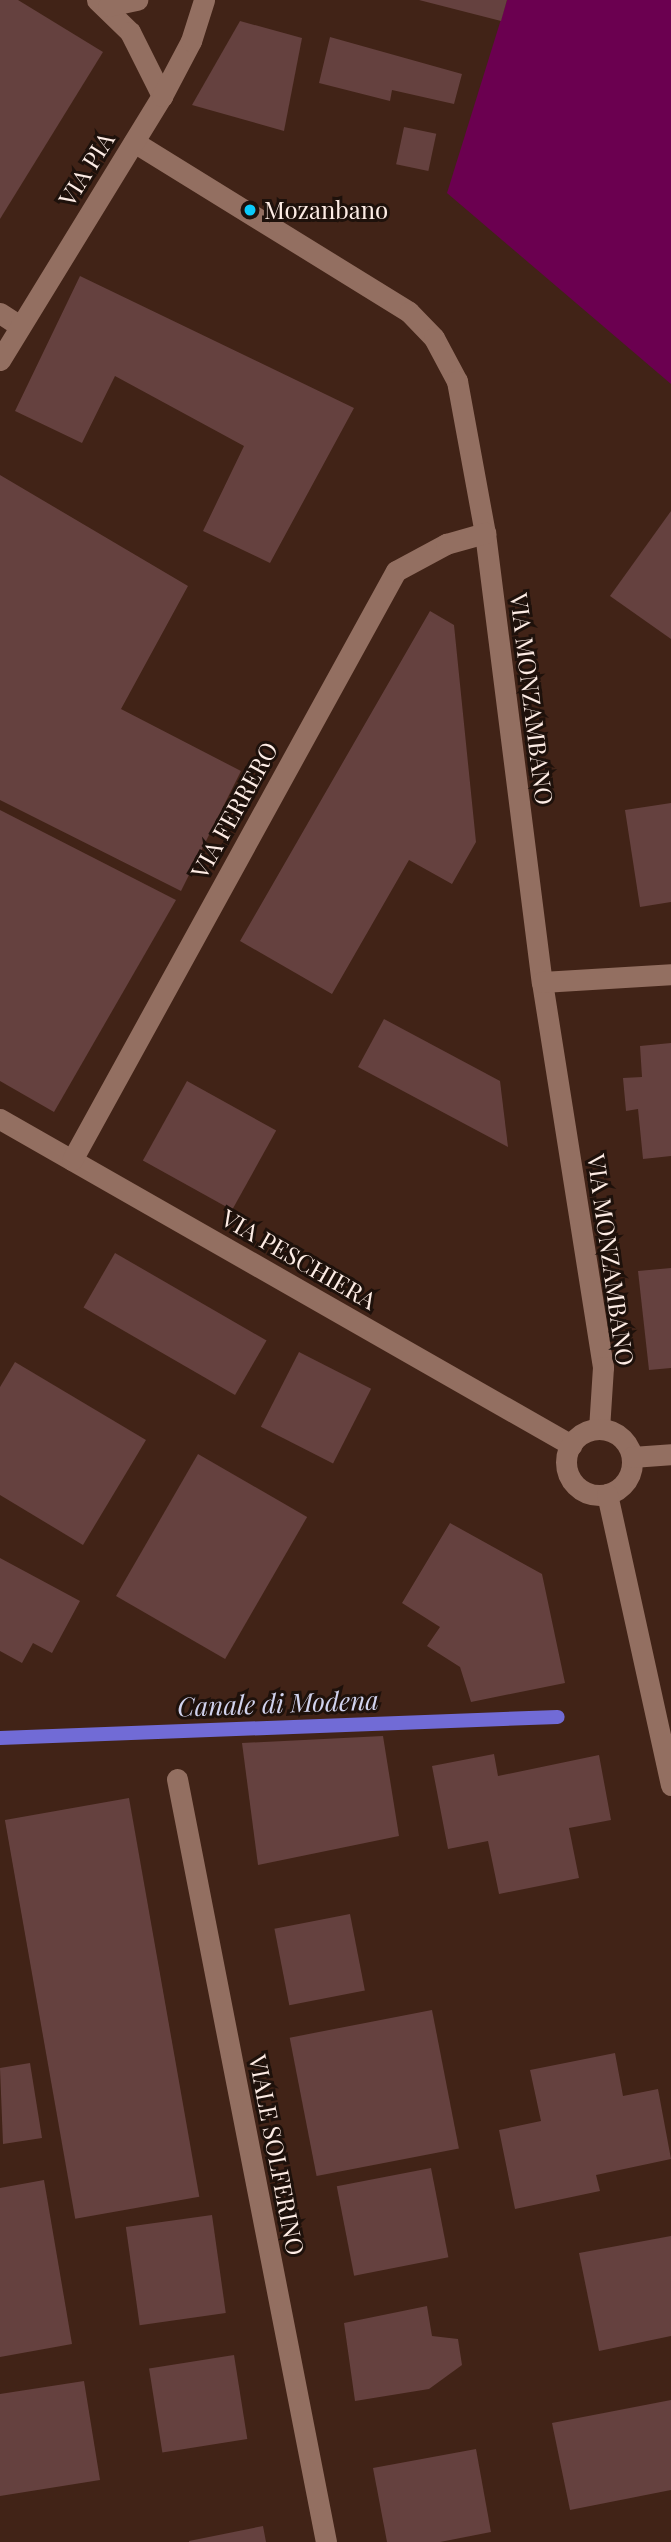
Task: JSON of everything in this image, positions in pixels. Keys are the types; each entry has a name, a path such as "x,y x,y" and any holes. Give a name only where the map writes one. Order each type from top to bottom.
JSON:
{"street":[{"path":"102,3 136,0"},
{"name":"VIA PIA","path":"0,360 162,96 191,41 204,0"},
{"path":"102,3 130,32 162,96"},
{"name":"VIA MONZAMBANO","path":"134,142 409,312 433,338 457,381 485,533 542,982 603,1367 599,1429"},
{"path":"0,313 20,326"},
{"name":"VIA FERRERO","path":"72,1160 396,571 446,544 485,533"},
{"path":"542,982 671,974"},
{"name":"VIA PESCHIERA","path":"0,1119 571,1445"},
{"path":"599,1429 620,1436 632,1457 629,1478 607,1494 593,1494 574,1483 567,1468 571,1445 582,1434 599,1429"},
{"path":"632,1457 671,1454"},
{"path":"607,1494 671,1785"},
{"name":"VIALE SOLFERINO","path":"177,1779 326,2542"}],"shaded area":[{"path":"507,0 671,0 671,384 447,193"}],"building":[{"path":"0,0 18,0 103,52 0,219"},
{"path":"419,0 507,0 501,21"},
{"path":"240,21 302,38 284,131 192,105"},
{"path":"330,37 462,74 454,104 392,90 390,101 319,83"},
{"path":"404,127 436,134 428,171 396,164"},
{"path":"80,276 354,408 270,563 203,531 244,446 115,376 82,443 15,411"},
{"path":"0,475 188,586 121,709 241,771 181,891 0,800"},
{"path":"671,511 671,639 610,596"},
{"path":"430,611 454,625 476,842 452,884 409,860 332,994 240,941"},
{"path":"671,803 671,902 640,907 625,810"},
{"path":"0,810 176,900 54,1112 0,1081"},
{"path":"384,1019 500,1081 508,1147 358,1067"},
{"path":"671,1043 671,1156 643,1159 638,1109 626,1111 623,1078 642,1077 640,1046"},
{"path":"187,1081 276,1130 232,1210 143,1161"},
{"path":"115,1253 267,1340 235,1395 84,1308"},
{"path":"671,1268 671,1368 649,1370 638,1271"},
{"path":"299,1352 371,1389 333,1464 261,1427"},
{"path":"15,1362 146,1440 83,1545 0,1495 0,1387"},
{"path":"198,1454 307,1517 225,1659 116,1596"},
{"path":"450,1523 542,1574 565,1683 471,1702 460,1667 427,1646 440,1627 402,1603"},
{"path":"0,1558 80,1601 52,1653 33,1643 22,1663 0,1651"},
{"path":"383,1736 399,1836 258,1865 242,1743"},
{"path":"494,1754 498,1776 599,1755 611,1820 569,1828 579,1878 499,1894 488,1841 448,1849 432,1766"},
{"path":"129,1798 199,2197 75,2219 5,1820"},
{"path":"350,1914 365,1991 289,2005 274,1929"},
{"path":"432,2010 459,2148 317,2176 290,2038"},
{"path":"615,2053 623,2096 658,2089 671,2159 596,2175 600,2191 515,2209 499,2130 541,2121 530,2070"},
{"path":"30,2063 42,2138 3,2144 0,2068"},
{"path":"431,2168 448,2257 354,2276 337,2186"},
{"path":"44,2180 72,2344 0,2357 0,2188"},
{"path":"212,2215 226,2313 140,2325 126,2227"},
{"path":"671,2236 671,2336 599,2351 579,2253"},
{"path":"427,2306 432,2336 458,2339 462,2365 429,2389 355,2401 344,2323"},
{"path":"234,2355 247,2439 162,2452 149,2368"},
{"path":"84,2381 100,2480 0,2496 0,2394"},
{"path":"671,2400 671,2490 570,2510 552,2423"},
{"path":"476,2449 491,2532 440,2542 387,2542 373,2468"},
{"path":"263,2526 266,2542 189,2542 189,2541"}],"waterway":[{"name":"Canale di Modena","path":"0,1738 558,1717"}],"place":[{"name":"Mozanbano","path":"250,210"}]}
